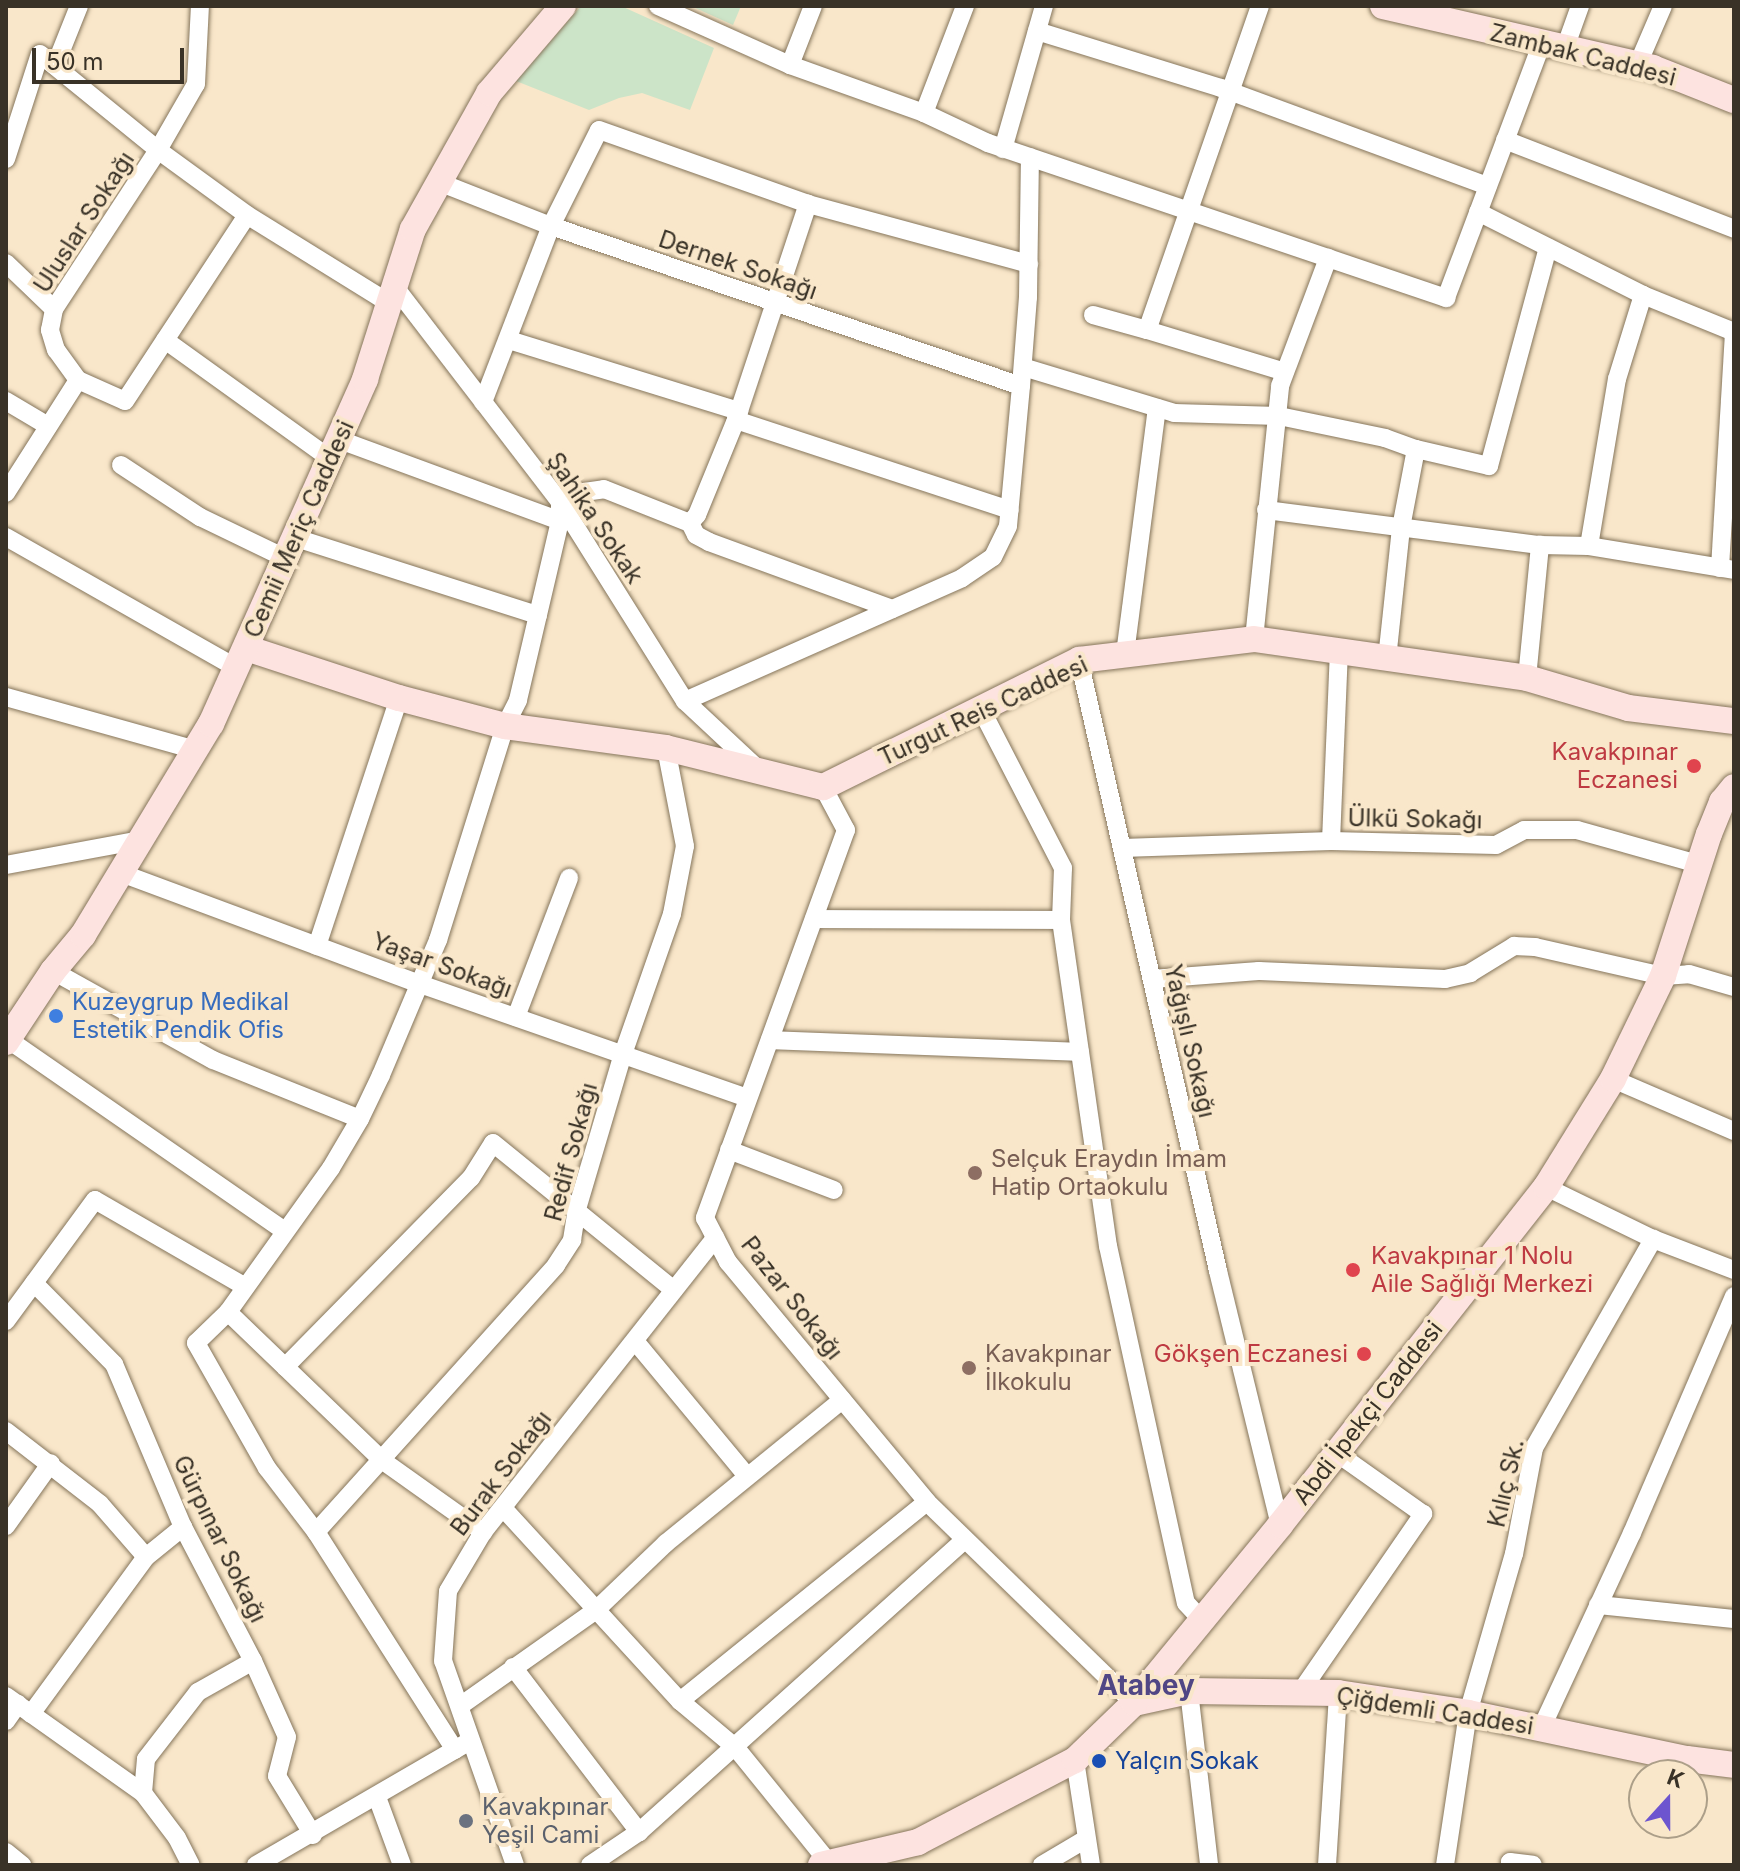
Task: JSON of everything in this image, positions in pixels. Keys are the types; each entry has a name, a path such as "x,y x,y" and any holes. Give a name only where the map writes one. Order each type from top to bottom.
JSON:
{"street":[{"path":"55,66 79,6"},
{"name":"Uluslar Sokağı","path":"78,380 56,350 50,330 54,309 158,150 196,84 200,6"},
{"name":"Cemii Meriç Caddesi","path":"7,1039 53,971 83,935 196,750 336,450 365,379 413,229 489,93 563,6"},
{"path":"658,6 790,65 924,113 1003,149 1446,298 1505,140 1553,45 1580,6"},
{"path":"790,65 813,6"},
{"path":"924,113 965,6"},
{"path":"1003,149 1044,6"},
{"path":"1147,330 1260,6"},
{"name":"Zambak Caddesi","path":"1383,6 1435,12 1553,45 1638,64 1734,100"},
{"path":"1638,64 1663,6"},
{"path":"1037,31 1228,91 1488,186"},
{"path":"6,159 14,111 40,54 158,150 247,215 392,295"},
{"path":"483,402 551,226 599,130 808,204 1029,264"},
{"path":"1505,140 1734,229"},
{"path":"685,701 962,578 993,557 1008,526 1010,510 1029,264 1030,157"},
{"name":"Dernek Sokağı","path":"441,183 551,226 775,303 1022,377 1174,413 1279,416 1385,438 1416,449 1489,466 1548,248"},
{"path":"690,523 697,515 737,415 808,204"},
{"path":"1266,510 1540,545 1589,546 1727,569 1734,333 1643,295 1478,212"},
{"path":"6,493 78,380 125,401 247,215"},
{"path":"1254,639 1272,439 1279,416 1280,386 1328,258"},
{"path":"6,263 54,309"},
{"name":"Şahika Sokak","path":"392,295 483,402 685,701 760,771"},
{"path":"1589,546 1617,379 1643,295"},
{"path":"1093,315 1285,372"},
{"path":"165,340 336,450 560,512"},
{"path":"509,340 1010,510"},
{"path":"6,401 48,426"},
{"path":"1125,654 1157,408"},
{"path":"1387,658 1401,528 1416,449"},
{"path":"121,465 200,517 292,548 538,615"},
{"path":"455,1750 316,1532 267,1468 196,1343 228,1312 331,1168 360,1119 438,940 505,726 518,700 560,512 577,493 604,489 690,523 696,535 709,542 892,609"},
{"path":"6,537 241,658 505,726 666,748 823,787"},
{"path":"1527,678 1540,545"},
{"name":"Turgut Reis Caddesi","path":"823,787 1079,660 1254,639 1527,678 1628,708 1734,721"},
{"path":"1331,841 1339,650"},
{"name":"Yağışlı Sokağı","path":"1079,660 1280,1525"},
{"path":"6,697 196,750"},
{"path":"317,946 399,698"},
{"path":"981,709 1063,868 1061,920 1108,1246 1186,1603 1203,1621"},
{"name":"Redif Sokağı","path":"316,1532 556,1265 572,1240 577,1209 623,1054 672,914 685,846 666,748"},
{"name":"Pazar Sokağı","path":"823,787 846,830 705,1218 728,1262 927,1502 963,1541 1134,1703"},
{"name":"Abdi İpekçi Caddesi","path":"825,1864 918,1842 1075,1760 1134,1703 1280,1525 1546,1187 1613,1079 1663,976 1698,864 1722,802 1734,787"},
{"name":"Ülkü Sokağı","path":"1122,848 1331,841 1496,845 1524,830 1577,830 1698,864"},
{"path":"6,865 141,840"},
{"name":"Yaşar Sokağı","path":"121,873 417,983 748,1098"},
{"path":"516,1017 569,878"},
{"path":"814,919 1061,920"},
{"path":"1152,979 1259,971 1445,979 1470,973 1514,946 1535,947 1663,976 1689,974 1734,987"},
{"path":"53,971 213,1060 360,1119"},
{"path":"7,1039 285,1231"},
{"path":"770,1040 1080,1052"},
{"path":"1613,1079 1734,1131"},
{"path":"285,1367 471,1178 493,1143 674,1290"},
{"path":"729,1150 834,1190"},
{"path":"1546,1187 1653,1239 1734,1270"},
{"path":"6,1321 95,1200 244,1286"},
{"name":"Burak Sokağı","path":"515,1865 443,1661 448,1591 483,1532 715,1238"},
{"name":"Kılıç Sk.","path":"1445,1865 1468,1713 1514,1554 1534,1448 1653,1239"},
{"name":"Gürpınar Sokağı","path":"34,1283 114,1364 183,1527 253,1661 287,1737 277,1776 313,1835"},
{"path":"1541,1729 1734,1296"},
{"path":"228,1312 383,1461 483,1532"},
{"path":"635,1341 747,1476"},
{"path":"460,1706 596,1610 666,1543 842,1400"},
{"path":"6,1431 100,1504 146,1557"},
{"path":"1299,1694 1423,1514 1337,1453"},
{"path":"6,1526 51,1463"},
{"path":"680,1701 927,1502"},
{"path":"503,1508 680,1701 736,1748 825,1864"},
{"path":"6,1721 146,1557 183,1527"},
{"path":"590,1865 639,1832 736,1748 963,1541"},
{"path":"1598,1605 1734,1619"},
{"path":"143,1793 146,1759 198,1692 253,1661"},
{"path":"513,1667 639,1832"},
{"path":"1189,1691 1209,1865"},
{"name":"Çiğdemli Caddesi","path":"1134,1703 1189,1691 1338,1693 1468,1713 1734,1765"},
{"path":"1327,1865 1338,1693"},
{"path":"18,1705 143,1793 177,1838 191,1865"},
{"path":"256,1865 313,1835 472,1740"},
{"path":"1075,1760 1091,1865"},
{"path":"377,1797 402,1865"},
{"path":"1042,1865 1086,1839"},
{"path":"6,1852 22,1865"},
{"path":"1510,1865 1510,1862 1533,1865"}],"green space":[{"path":"581,6 621,6 714,48 690,110 642,93 589,110 516,81"},
{"path":"691,6 741,6 733,25"}],"place":[{"name":"Kavakpınar Eczanesi","path":"1694,766"},
{"name":"Kuzeygrup Medikal Estetik Pendik Ofis","path":"56,1016"},
{"name":"Selçuk Eraydın İmam Hatip Ortaokulu","path":"975,1173"},
{"name":"Kavakpınar 1 Nolu Aile Sağlığı Merkezi","path":"1353,1270"},
{"name":"Gökşen Eczanesi","path":"1364,1354"},
{"name":"Kavakpınar İlkokulu","path":"969,1368"},
{"name":"Yalçın Sokak","path":"1099,1761"},
{"name":"Kavakpınar Yeşil Cami","path":"466,1821"}],"district":[{"name":"Atabey","path":"1146,1685"}]}
